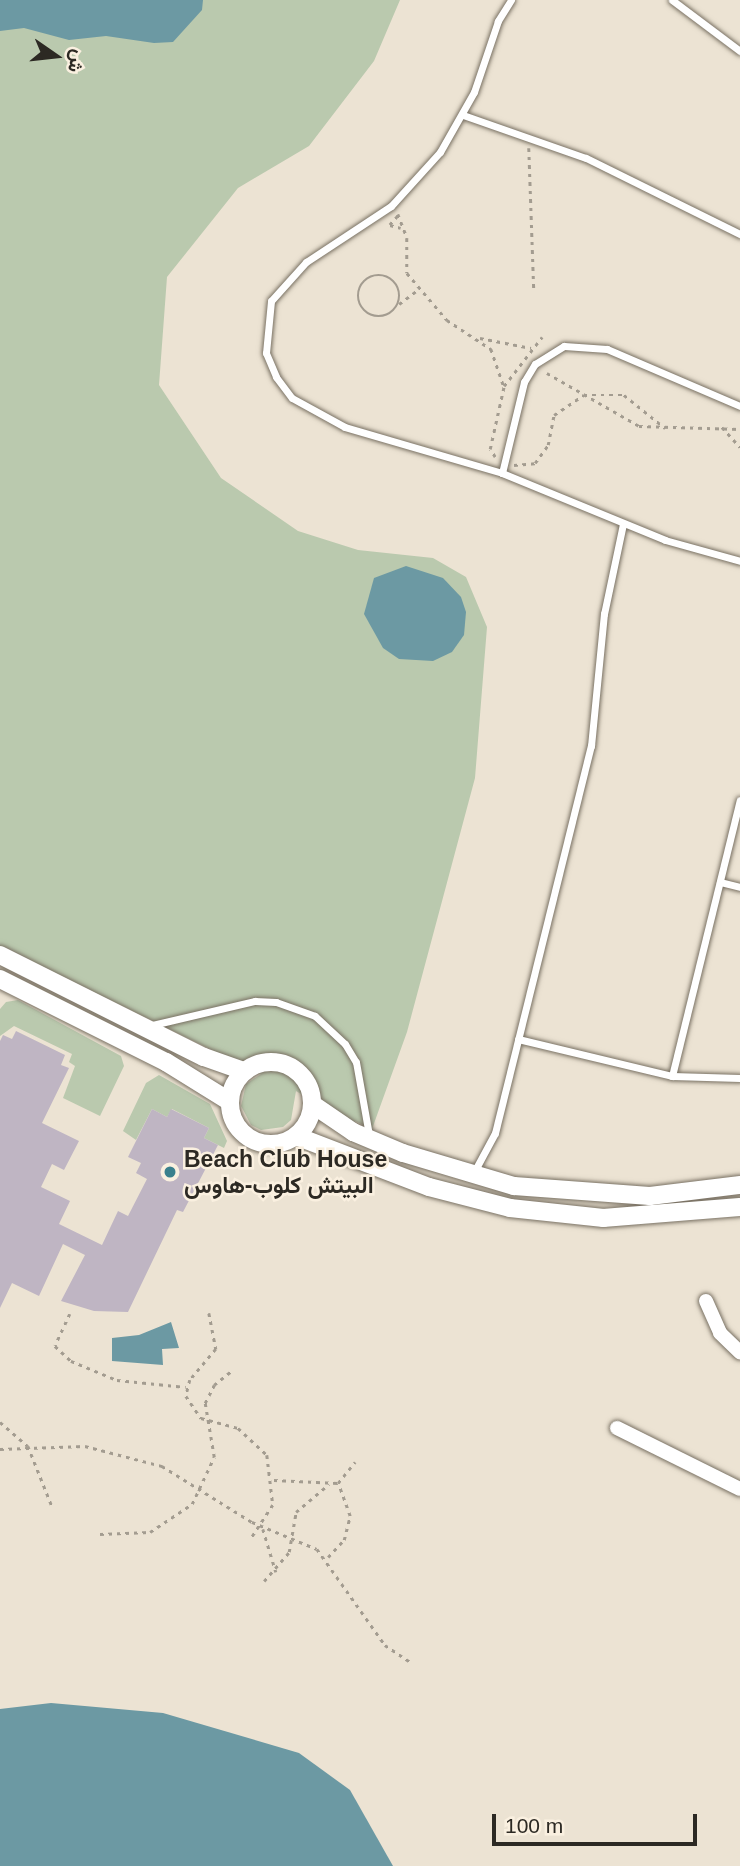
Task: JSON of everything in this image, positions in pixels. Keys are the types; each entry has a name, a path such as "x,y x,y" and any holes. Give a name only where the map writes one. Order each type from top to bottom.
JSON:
{"street":[{"path":"0,955 244,1071 274,1061 294,1068 308,1084 312,1104 296,1136 277,1144 256,1142 233,1121 229,1101 244,1071"},
{"path":"2,984 166,1062 229,1101"},
{"path":"312,1104 370,1140 470,1176 604,1196 740,1185"},
{"path":"296,1136 429,1187 510,1208 603,1218 740,1208"},
{"path":"706,1301 720,1333 740,1352"},
{"path":"617,1429 740,1489"}],"lane":[{"path":"511,0 463,115 440,152 391,206 286,279 265,326 275,377 292,398 345,427 502,473 623,524 740,561"},
{"path":"672,0 740,51"},
{"path":"463,115 586,158 740,234"},
{"path":"502,473 529,372 564,346 607,349 740,406"},
{"path":"470,1176 490,1147 591,746 604,614 623,524"},
{"path":"672,1076 740,800"},
{"path":"720,882 740,887"},
{"path":"145,1026 255,1001 276,1002 315,1016 338,1036 356,1062 370,1140"},
{"path":"518,1039 672,1076 740,1078"}],"path":[{"path":"531,138 527,164 534,292"},
{"path":"391,206 400,215 401,228 407,238 407,273 447,320 479,338 531,348"},
{"path":"400,215 390,225 401,228"},
{"path":"398,304 397,285 387,276 368,278 359,288 360,307 371,316 390,315 398,304 419,289"},
{"path":"542,337 504,386 490,449 505,461 532,466 548,445 554,415 584,395 624,396 665,428"},
{"path":"479,338 498,360 504,386"},
{"path":"547,373 627,421 665,428 740,429"},
{"path":"722,427 740,447"},
{"path":"187,1387 216,1349 209,1313"},
{"path":"70,1314 55,1346 71,1361 117,1380 187,1387"},
{"path":"100,1534 134,1536 158,1529 180,1516 202,1490 214,1457 208,1393 230,1372"},
{"path":"187,1387 194,1412 209,1421 249,1435 267,1455 274,1480 273,1505 263,1528 250,1540"},
{"path":"0,1422 28,1446 52,1506"},
{"path":"0,1448 85,1446 136,1455 202,1490 263,1528 327,1558 385,1645 412,1663"},
{"path":"274,1480 338,1483 355,1462"},
{"path":"327,1558 349,1529 349,1504 338,1483"},
{"path":"264,1581 276,1572 293,1540 296,1512 329,1484"},
{"path":"263,1528 276,1572"}],"green space":[{"path":"0,0 400,0 374,61 309,146 238,188 167,277 159,385 221,478 298,531 358,550 433,558 466,577 487,627 475,778 407,1032 372,1129 355,1121 356,1127 296,1091 291,1120 283,1127 261,1130 251,1125 241,1106 246,1084 261,1074 0,946"},
{"path":"18,1000 121,1056 124,1066 100,1116 63,1098 75,1066 69,1062 72,1054 14,1026 0,1036 0,1009 6,1002"},
{"path":"159,1075 210,1104 227,1141 224,1148 204,1138 209,1128 172,1109 167,1117 152,1109 136,1140 123,1131 146,1083"}],"water":[{"path":"0,0 203,0 202,10 173,42 154,43 106,36 69,40 24,28 0,31"},
{"path":"406,566 443,578 461,597 466,612 464,635 452,652 433,661 399,659 383,648 364,614 374,578"},
{"path":"171,1322 179,1348 162,1349 163,1365 112,1361 112,1338 139,1335"},
{"path":"51,1703 163,1713 299,1753 350,1790 393,1866 0,1866 0,1709"}],"building":[{"name":"Beach Club House البيتش كلوب-هاوس","path":"16,1031 65,1055 61,1065 69,1068 42,1123 79,1141 64,1170 52,1164 41,1187 70,1201 59,1224 102,1245 118,1211 128,1216 147,1179 136,1173 141,1163 128,1157 152,1109 167,1117 171,1109 209,1128 204,1138 218,1145 183,1212 177,1210 128,1312 94,1311 61,1301 85,1255 63,1244 39,1296 12,1283 0,1308 0,1041 3,1035 12,1039"}],"place":[{"name":"Beach Club House البيتش كلوب-هاوس","path":"170,1172"}]}
